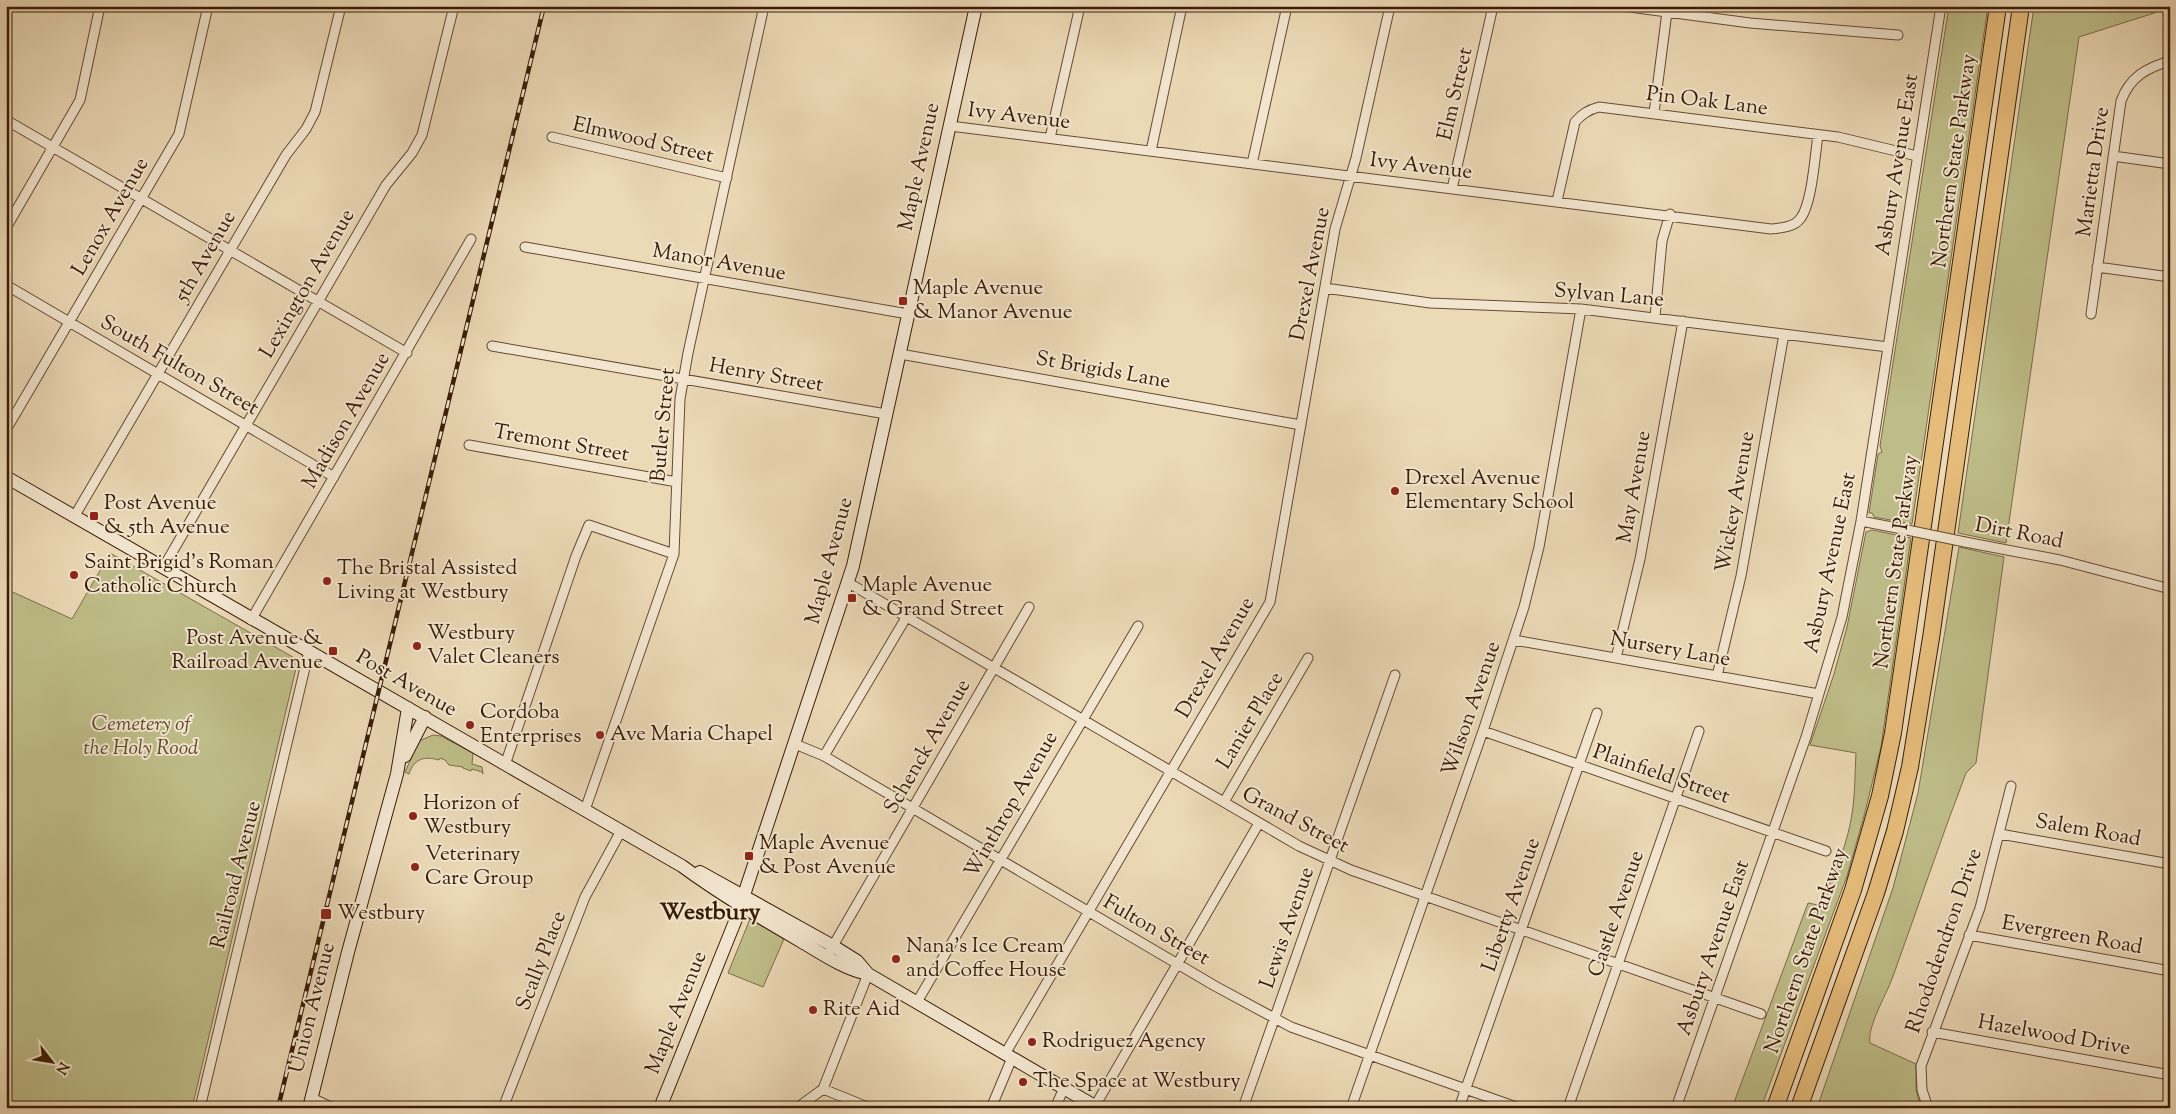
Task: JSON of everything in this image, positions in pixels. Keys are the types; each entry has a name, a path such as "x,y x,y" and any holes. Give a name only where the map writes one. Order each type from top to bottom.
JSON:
{"highway":[{"name":"Northern State Parkway","path":"1775,1108 1853,890 1874,819 1892,741 1998,6"},
{"name":"Northern State Parkway","path":"1799,1108 1876,893 1895,831 1910,767 1931,638 2021,6"}],"main road":[{"name":"Maple Avenue","path":"660,1108 743,901 853,566 976,6"},
{"name":"Post Avenue","path":"6,477 251,620 425,717 682,866 700,871 743,901 830,951 852,971 868,974 1096,1107"},
{"name":"Union Avenue","path":"310,1103 348,952 397,774 408,708"},
{"name":"Union Avenue","path":"397,774 425,717"}],"street":[{"path":"6,228 80,100 100,6"},
{"name":"Lenox Avenue","path":"6,430 142,199 181,128 208,6"},
{"name":"5th Avenue","path":"74,517 286,155 306,129 315,112 341,6"},
{"name":"Lexington Avenue","path":"163,568 386,186 412,153 422,135 454,6"},
{"name":"Butler Street","path":"585,810 674,554 680,398 764,6"},
{"path":"1050,138 1080,6"},
{"path":"1151,151 1182,6"},
{"path":"1252,164 1287,6"},
{"name":"Drexel Avenue","path":"991,1108 1008,1056 1088,912 1270,602 1336,229 1390,6"},
{"name":"Elm Street","path":"1452,189 1493,6"},
{"path":"1622,6 1750,23 1898,35"},
{"name":"Asbury Avenue East","path":"1676,1108 1773,832 1819,694 1842,617 1860,521 1941,6"},
{"path":"1654,113 1667,12"},
{"name":"Marietta Drive","path":"2091,314 2121,101 2125,91 2137,75 2152,66 2170,61"},
{"name":"Pin Oak Lane","path":"1557,201 1572,132 1581,115 1599,107 1862,141 1918,156"},
{"path":"6,120 407,353"},
{"name":"Ivy Avenue","path":"950,126 1452,189 1670,214 1771,229 1782,228 1800,220 1807,206 1818,135"},
{"name":"Elmwood Street","path":"552,138 727,178"},
{"path":"2114,156 2170,164"},
{"path":"1655,317 1662,241 1670,214"},
{"name":"Madison Avenue","path":"251,620 407,353 471,239"},
{"name":"Manor Avenue","path":"524,247 908,314"},
{"path":"2098,267 2170,278"},
{"name":"South Fulton Street","path":"6,285 334,477"},
{"name":"Sylvan Lane","path":"1325,288 1430,303 1581,309 1888,347"},
{"name":"Wilson Avenue","path":"1351,1108 1514,640 1539,547 1581,309"},
{"name":"May Avenue","path":"1616,658 1640,559 1683,321"},
{"name":"Wickey Avenue","path":"1717,676 1741,576 1784,334"},
{"name":"Henry Street","path":"492,346 886,414"},
{"name":"St Brigids Lane","path":"900,354 1301,424"},
{"name":"Tremont Street","path":"469,445 677,482"},
{"name":"Dirt Road","path":"1860,521 2060,560 2170,589"},
{"path":"505,765 574,562 589,525 674,554"},
{"name":"Grand Street","path":"847,582 1299,846 1350,870 1761,1014"},
{"name":"Schenck Avenue","path":"830,951 1029,607"},
{"path":"824,756 907,616"},
{"name":"Winthrop Avenue","path":"917,1002 1138,626"},
{"name":"Nursery Lane","path":"1514,640 1819,694"},
{"name":"Railroad Avenue","path":"200,1108 309,652"},
{"name":"Lanier Place","path":"1224,802 1308,658"},
{"name":"Lewis Avenue","path":"1243,1108 1395,675"},
{"name":"Liberty Avenue","path":"1460,1108 1598,713"},
{"name":"Plainfield Street","path":"1483,731 1826,851"},
{"name":"Castle Avenue","path":"1568,1108 1700,731"},
{"name":"Fulton Street","path":"795,744 824,756 1177,964 1291,1028 1520,1108"},
{"name":"Rhododendron Drive","path":"1928,1108 1922,1090 1921,1066 1932,1032 1980,908 2011,786"},
{"path":"1096,1107 1259,823"},
{"name":"Scally Place","path":"504,1108 585,897 621,831"},
{"name":"Salem Road","path":"2000,834 2170,864"},
{"name":"Evergreen Road","path":"1969,935 2170,971"},
{"path":"797,1108 823,1089 868,974"},
{"name":"Hazelwood Drive","path":"1932,1032 2170,1075"},
{"path":"1055,1108 1064,1088"},
{"path":"823,1089 870,1108"},
{"path":"310,1103 333,1108"}],"green space":[{"path":"1949,6 1988,6 1912,524 1874,517 1872,513 1869,513 1878,454 1882,452 1880,446"},
{"path":"2034,6 2170,8 2079,37 2006,543 1958,533"},
{"path":"1872,530 1911,538 1881,747 1847,876 1761,1108 1732,1108 1808,903 1818,905 1835,870 1848,833 1854,801 1856,753 1810,745 1834,674 1847,627 1866,532"},
{"path":"1959,547 2004,557 1976,763 1966,773 1892,979 1871,1028 1870,1036 1870,1043 1916,1064 1916,1090 1921,1108 1817,1108 1893,888 1918,793"},
{"name":"Cemetery of the Holy Rood","path":"110,553 298,660 192,1108 6,1108 6,589 72,619"},
{"path":"433,735 441,736 473,753 472,764 482,767 483,774 472,769 471,771 463,767 449,765 440,758 439,760 421,759 414,764 409,774 405,772 419,741"},
{"path":"750,919 784,939 763,987 728,973"}],"railway":[{"path":"278,1108 544,6"}],"place":[{"name":"Maple Avenue & Manor Avenue","path":"903,301"},
{"name":"Drexel Avenue Elementary School","path":"1395,491"},
{"name":"Post Avenue & 5th Avenue","path":"94,516"},
{"name":"Saint Brigid's Roman Catholic Church","path":"74,575"},
{"name":"The Bristal Assisted Living at Westbury","path":"327,581"},
{"name":"Maple Avenue & Grand Street","path":"852,598"},
{"name":"Westbury Valet Cleaners","path":"417,646"},
{"name":"Post Avenue & Railroad Avenue","path":"333,651"},
{"name":"Cordoba Enterprises","path":"470,725"},
{"name":"Ave Maria Chapel","path":"600,735"},
{"name":"Horizon of Westbury","path":"413,816"},
{"name":"Maple Avenue & Post Avenue","path":"749,856"},
{"name":"Veterinary Care Group","path":"415,867"},
{"name":"Westbury","path":"326,914"},
{"name":"Nana's Ice Cream and Coffee House","path":"896,959"},
{"name":"Rite Aid","path":"813,1010"},
{"name":"Rodriguez Agency","path":"1032,1042"},
{"name":"The Space at Westbury","path":"1023,1082"}],"district":[{"name":"Westbury","path":"710,913"}]}
